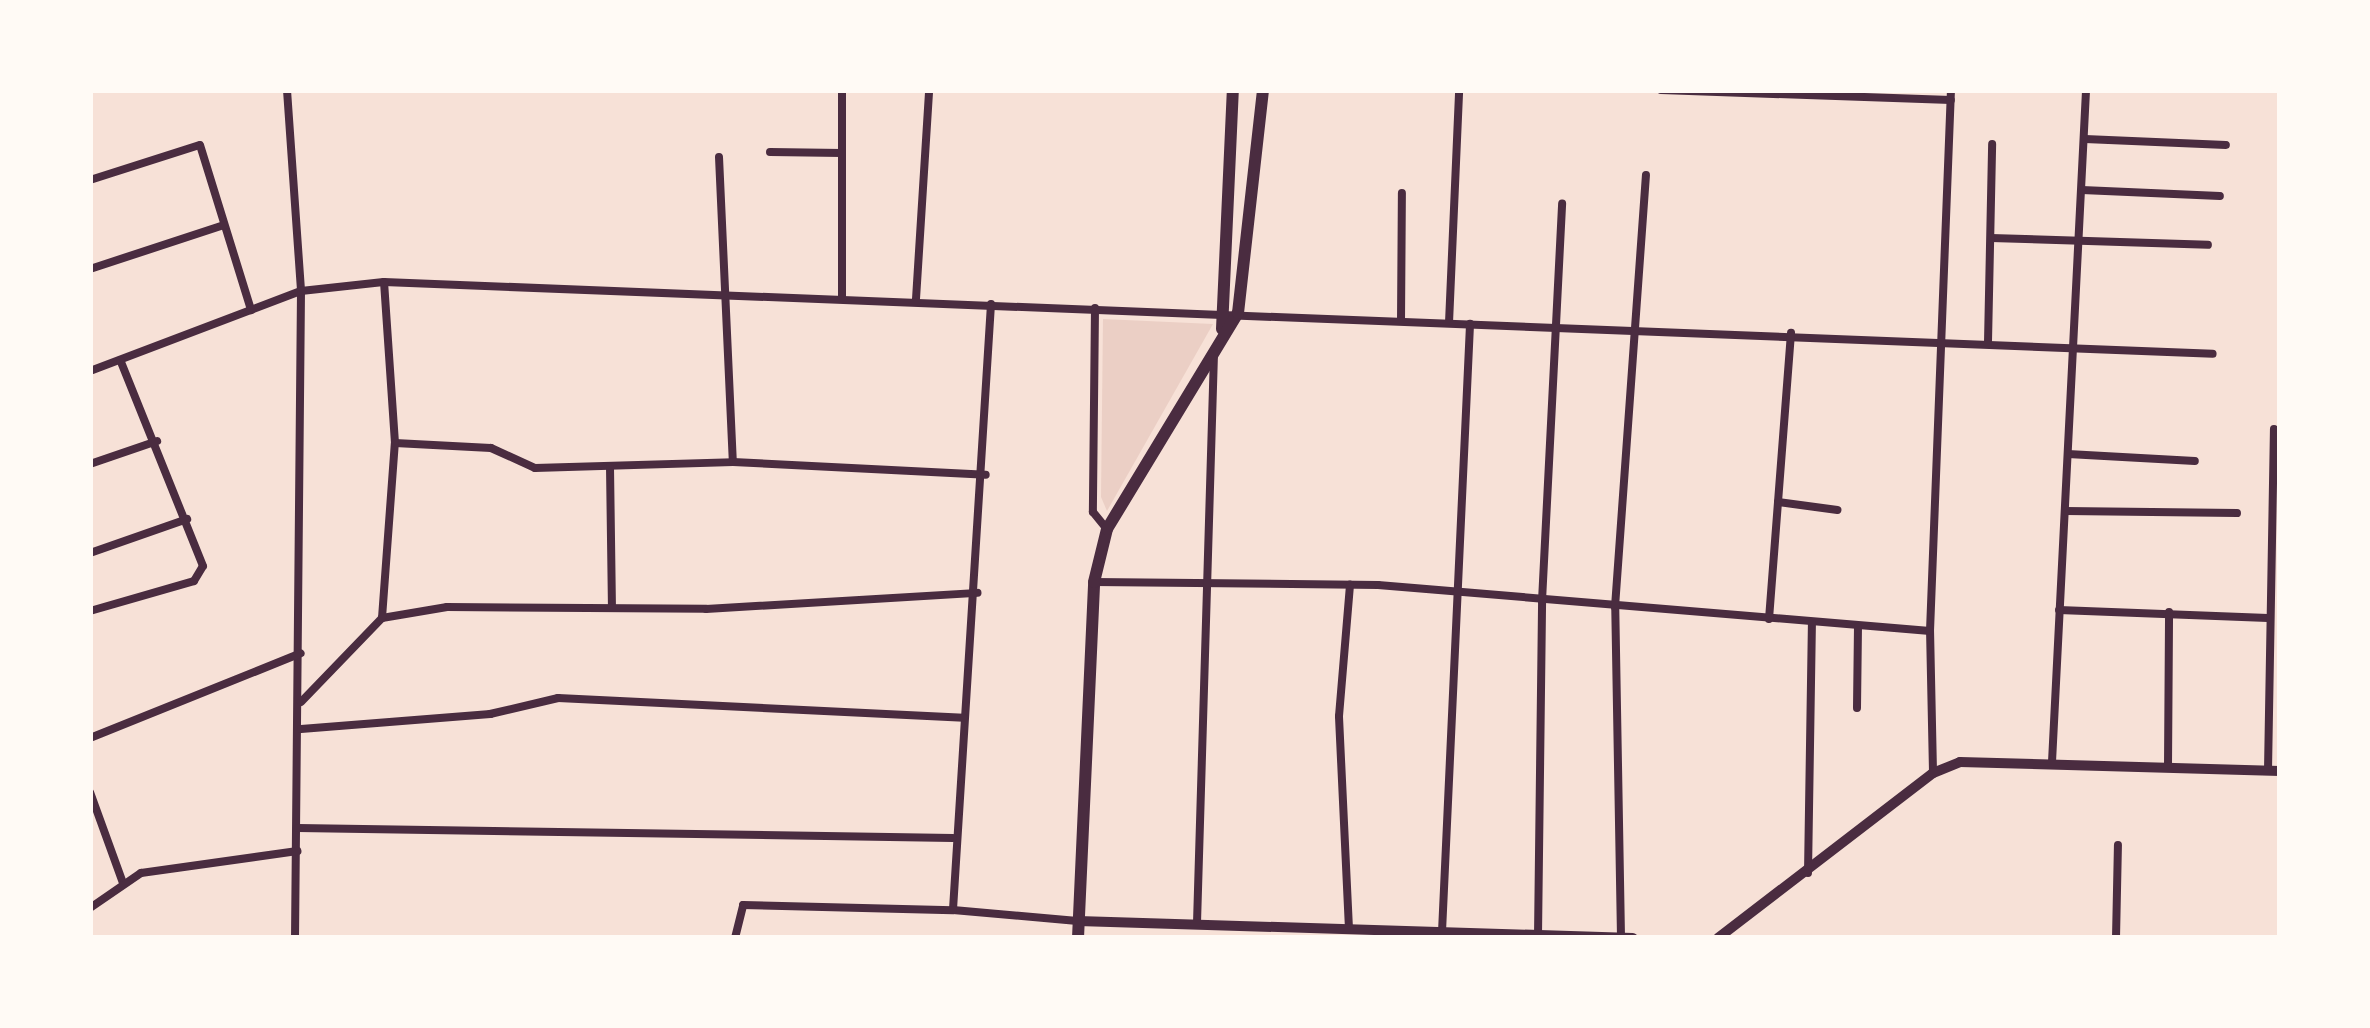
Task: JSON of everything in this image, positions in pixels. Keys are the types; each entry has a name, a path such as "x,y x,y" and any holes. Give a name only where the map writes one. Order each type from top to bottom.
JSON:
{"main road":[{"path":"1222,329 1233,90"},
{"path":"1078,938 1094,582 1107,529 1222,329 1238,314 1263,90"}],"street":[{"path":"287,90 301,291 302,653 295,938"},
{"path":"842,90 842,297"},
{"path":"916,299 929,90"},
{"path":"1449,323 1459,90"},
{"path":"1661,90 1951,95 1930,631 1933,773"},
{"path":"2052,762 2086,90"},
{"path":"2085,139 2225,146"},
{"path":"90,180 199,144 251,310"},
{"path":"1988,342 1992,144"},
{"path":"770,152 842,153"},
{"path":"718,157 720,292 733,462"},
{"path":"1621,938 1615,607 1646,175"},
{"path":"2082,190 2220,196"},
{"path":"1401,321 1402,193"},
{"path":"1538,936 1542,601 1562,204"},
{"path":"90,269 224,225"},
{"path":"1991,238 2208,245"},
{"path":"382,618 395,442 384,282"},
{"path":"90,371 301,291 384,282 1791,333 2213,354"},
{"path":"958,912 953,838 978,593 991,304"},
{"path":"1095,308 1093,512 1107,529"},
{"path":"1442,933 1470,324"},
{"path":"1768,619 1791,333"},
{"path":"1197,923 1214,343"},
{"path":"90,611 199,578 202,558 120,359"},
{"path":"1718,938 1808,874 1933,773 1966,761 2274,771 2267,618 2274,428"},
{"path":"90,464 157,441"},
{"path":"395,442 490,448 535,468 733,462 986,475"},
{"path":"2068,454 2195,460"},
{"path":"610,467 612,607"},
{"path":"1778,502 1837,510"},
{"path":"2066,511 2236,513"},
{"path":"90,554 188,519"},
{"path":"1094,582 1350,584 1930,631"},
{"path":"1349,929 1339,716 1350,584"},
{"path":"301,702 382,618 447,608 856,604 978,593"},
{"path":"2060,610 2267,618"},
{"path":"2168,765 2169,612"},
{"path":"1808,874 1812,622"},
{"path":"1857,709 1858,627"},
{"path":"90,738 302,653"},
{"path":"301,729 490,714 558,698 964,718"},
{"path":"90,792 123,883"},
{"path":"298,828 953,838"},
{"path":"2116,938 2118,845"},
{"path":"90,908 141,873 297,851"},
{"path":"735,938 743,904 1382,934 1633,938"}],"shaded area":[{"path":"1103,319 1213,324 1107,511 1101,497"}]}
